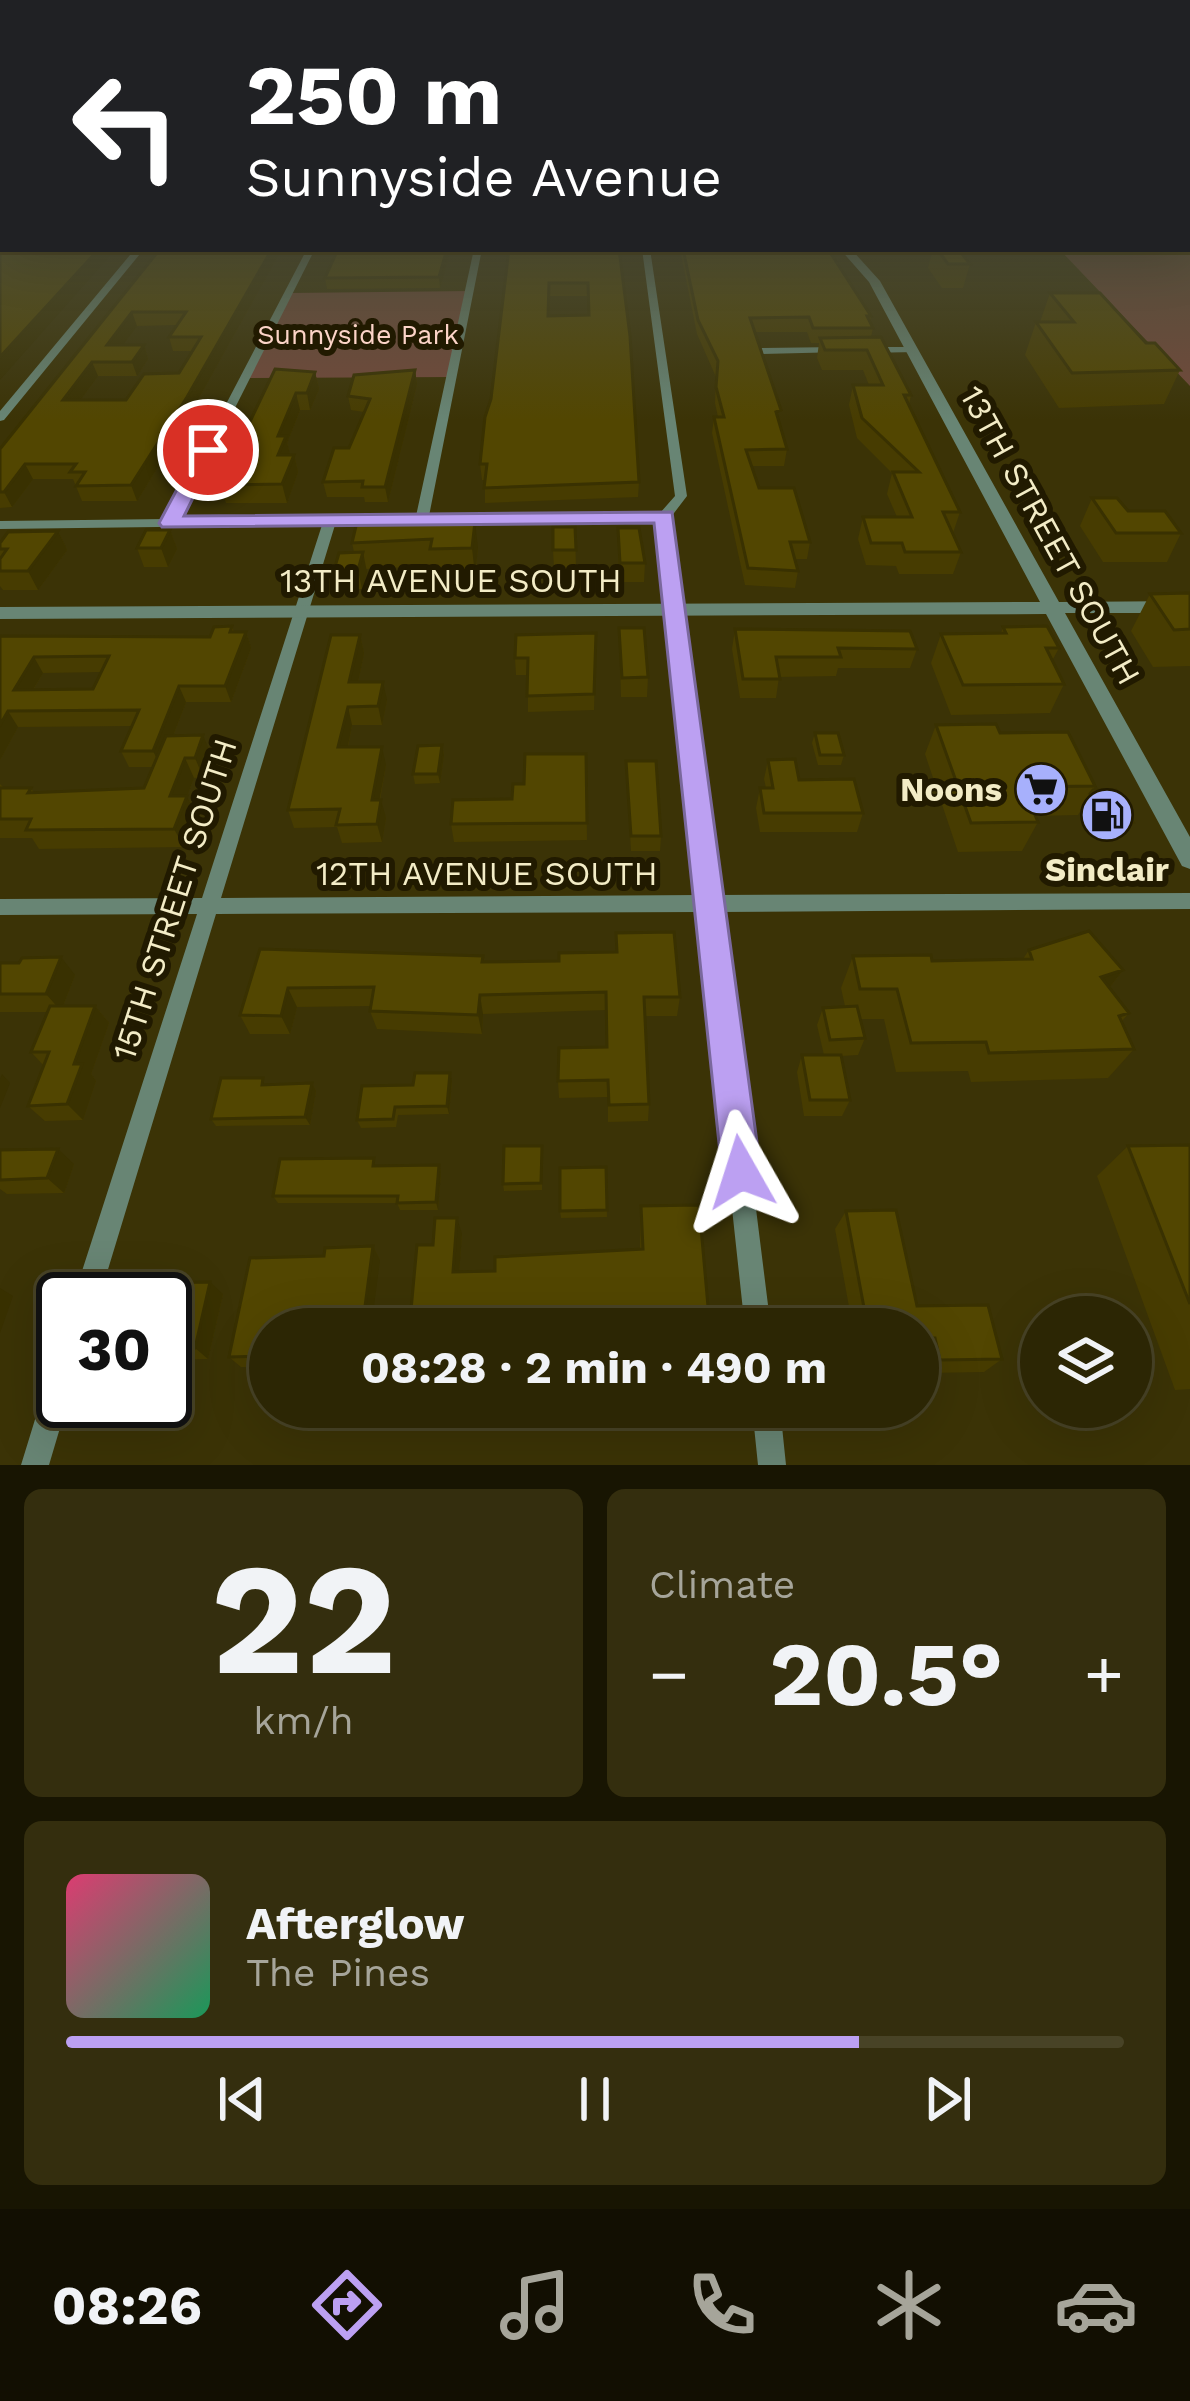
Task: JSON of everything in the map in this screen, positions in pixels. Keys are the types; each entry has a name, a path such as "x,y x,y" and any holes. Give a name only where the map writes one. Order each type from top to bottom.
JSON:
{"street":[{"path":"0,418 112,283"},
{"path":"170,523 293,283"},
{"path":"422,519 471,283"},
{"path":"651,283 681,496 664,517 756,1308"},
{"name":"13TH STREET SOUTH","path":"875,283 1190,859"},
{"path":"762,351 912,350"},
{"path":"0,525 664,517"},
{"name":"15TH STREET SOUTH","path":"94,1272 329,520"},
{"name":"13TH AVENUE SOUTH","path":"0,613 1190,607"},
{"name":"12TH AVENUE SOUTH","path":"0,907 1190,901"},
{"path":"35,1465 46,1428"},
{"path":"768,1428 772,1465"}],"green space":[{"path":"1092,283 1190,283 1190,386"},
{"name":"Sunnyside Park","path":"471,291 455,377 245,378 289,293"}],"building":[{"path":"0,283 67,283 0,357"},
{"path":"133,283 252,283 131,485 76,486 85,472 70,472 76,464 25,464 0,492 0,449","holes":["132,312 186,312 169,337 201,337 179,373 144,374 126,400 63,400 92,362 132,362 144,345 107,345"]},
{"path":"505,283 549,283 548,316 589,315 588,283 623,283 639,482 484,488 487,464 480,464"},
{"path":"690,283 850,283 871,316 867,316 873,328 813,328 809,317 750,318 781,410 776,412 787,449 746,450 759,488 794,488 810,542 790,542 798,571 748,568 714,417 724,417 716,387 718,361 698,320"},
{"path":"1050,293 1100,293 1146,343 1155,343 1180,370 1072,373 1036,322 1074,322"},
{"path":"881,337 960,512 943,512 961,552 905,552 902,543 871,543 863,517 912,517 893,472 919,472 862,418 853,385 883,385 867,350 825,350 820,338"},
{"path":"275,369 315,372 307,393 296,393 278,436 286,436 278,455 294,455 282,484 220,485"},
{"path":"415,370 385,487 362,487 363,481 323,482 334,448 349,448 370,399 348,396 354,375"},
{"path":"1092,498 1117,498 1128,511 1165,511 1181,533 1116,533"},
{"path":"357,522 475,522 472,548 430,549 432,539 352,543"},
{"path":"553,527 575,527 576,550 553,550"},
{"path":"618,528 639,528 645,563 620,563"},
{"path":"146,530 170,530 161,548 137,548"},
{"path":"58,531 28,571 0,571 0,559 7,549 0,549 0,543 8,532"},
{"path":"363,552 358,570 334,570 339,553"},
{"path":"1190,593 1190,629 1174,630 1150,594"},
{"path":"232,626 230,632 246,632 225,686 179,686 153,751 121,751 139,710 8,711 0,725 0,636 210,637 214,627","holes":["109,656 93,689 14,690 34,657"]},
{"path":"1047,626 1059,648 1046,648 1064,684 963,685 941,634 1006,633 1003,627"},
{"path":"619,628 644,628 648,677 622,678"},
{"path":"735,629 910,631 917,649 838,648 841,657 776,657 780,679 743,679"},
{"path":"596,633 594,694 527,696 528,658 515,658 516,635"},
{"path":"331,635 360,635 349,682 383,682 378,706 348,707 338,747 382,747 372,800 381,800 377,824 336,825 340,809 288,810"},
{"path":"996,724 1000,733 1068,732 1095,786 1023,787 1038,822 971,823 936,725"},
{"path":"815,733 838,733 844,755 820,755"},
{"path":"203,735 195,758 185,758 170,796 187,796 174,829 26,830 31,819 0,819 0,788 31,788 28,793 144,788 166,736"},
{"path":"442,745 438,774 413,774 418,746"},
{"path":"525,754 586,754 587,823 451,824 453,800 512,799 513,784 524,784"},
{"path":"795,759 799,780 854,779 863,813 764,813 760,788 773,788 768,760"},
{"path":"626,761 656,761 661,836 631,836"},
{"path":"1116,790 1133,822 1104,822 1090,794"},
{"path":"1089,931 1123,970 1101,977 1129,1013 1119,1016 1134,1049 989,1053 986,1042 911,1043 897,989 860,989 853,956 931,955 932,961 1032,959 1029,950"},
{"path":"674,932 680,997 644,997 649,1104 609,1105 608,1080 558,1081 559,1048 607,1047 606,992 480,995 478,1015 370,1011 374,987 288,988 281,1016 240,1015 260,949 483,956 482,962 559,961 559,953 617,952 616,933"},
{"path":"61,957 46,994 0,994 0,963"},
{"path":"50,1006 95,1006 74,1064 82,1064 67,1104 28,1106 49,1052 31,1052"},
{"path":"857,1006 865,1038 830,1040 823,1008"},
{"path":"802,1055 841,1055 850,1100 810,1100"},
{"path":"415,1073 450,1073 447,1106 395,1107 393,1119 357,1120 362,1086 413,1085"},
{"path":"221,1078 263,1078 262,1085 312,1083 305,1117 211,1119"},
{"path":"1190,1145 1190,1304 1128,1146"},
{"path":"504,1146 542,1146 541,1183 503,1184"},
{"path":"58,1149 47,1178 0,1180 0,1150"},
{"path":"374,1158 373,1166 439,1165 436,1202 397,1203 398,1196 273,1196 280,1159"},
{"path":"606,1167 607,1210 560,1211 560,1168"},
{"path":"699,1205 708,1308 411,1308 417,1245 433,1245 435,1218 457,1218 453,1272 495,1271 495,1257 643,1249 641,1206"},
{"path":"896,1210 917,1306 988,1305 1002,1359 940,1360 939,1308 864,1308 846,1211"},
{"path":"373,1246 365,1308 249,1308 249,1357 229,1357 250,1258 324,1256 325,1248"},
{"path":"192,1282 210,1282 192,1348"}],"place":[{"name":"Noons","path":"1041,789"},
{"name":"Sinclair","path":"1107,815"}],"route":[{"path":"208,450 170,523 664,517 741,1172"}]}
